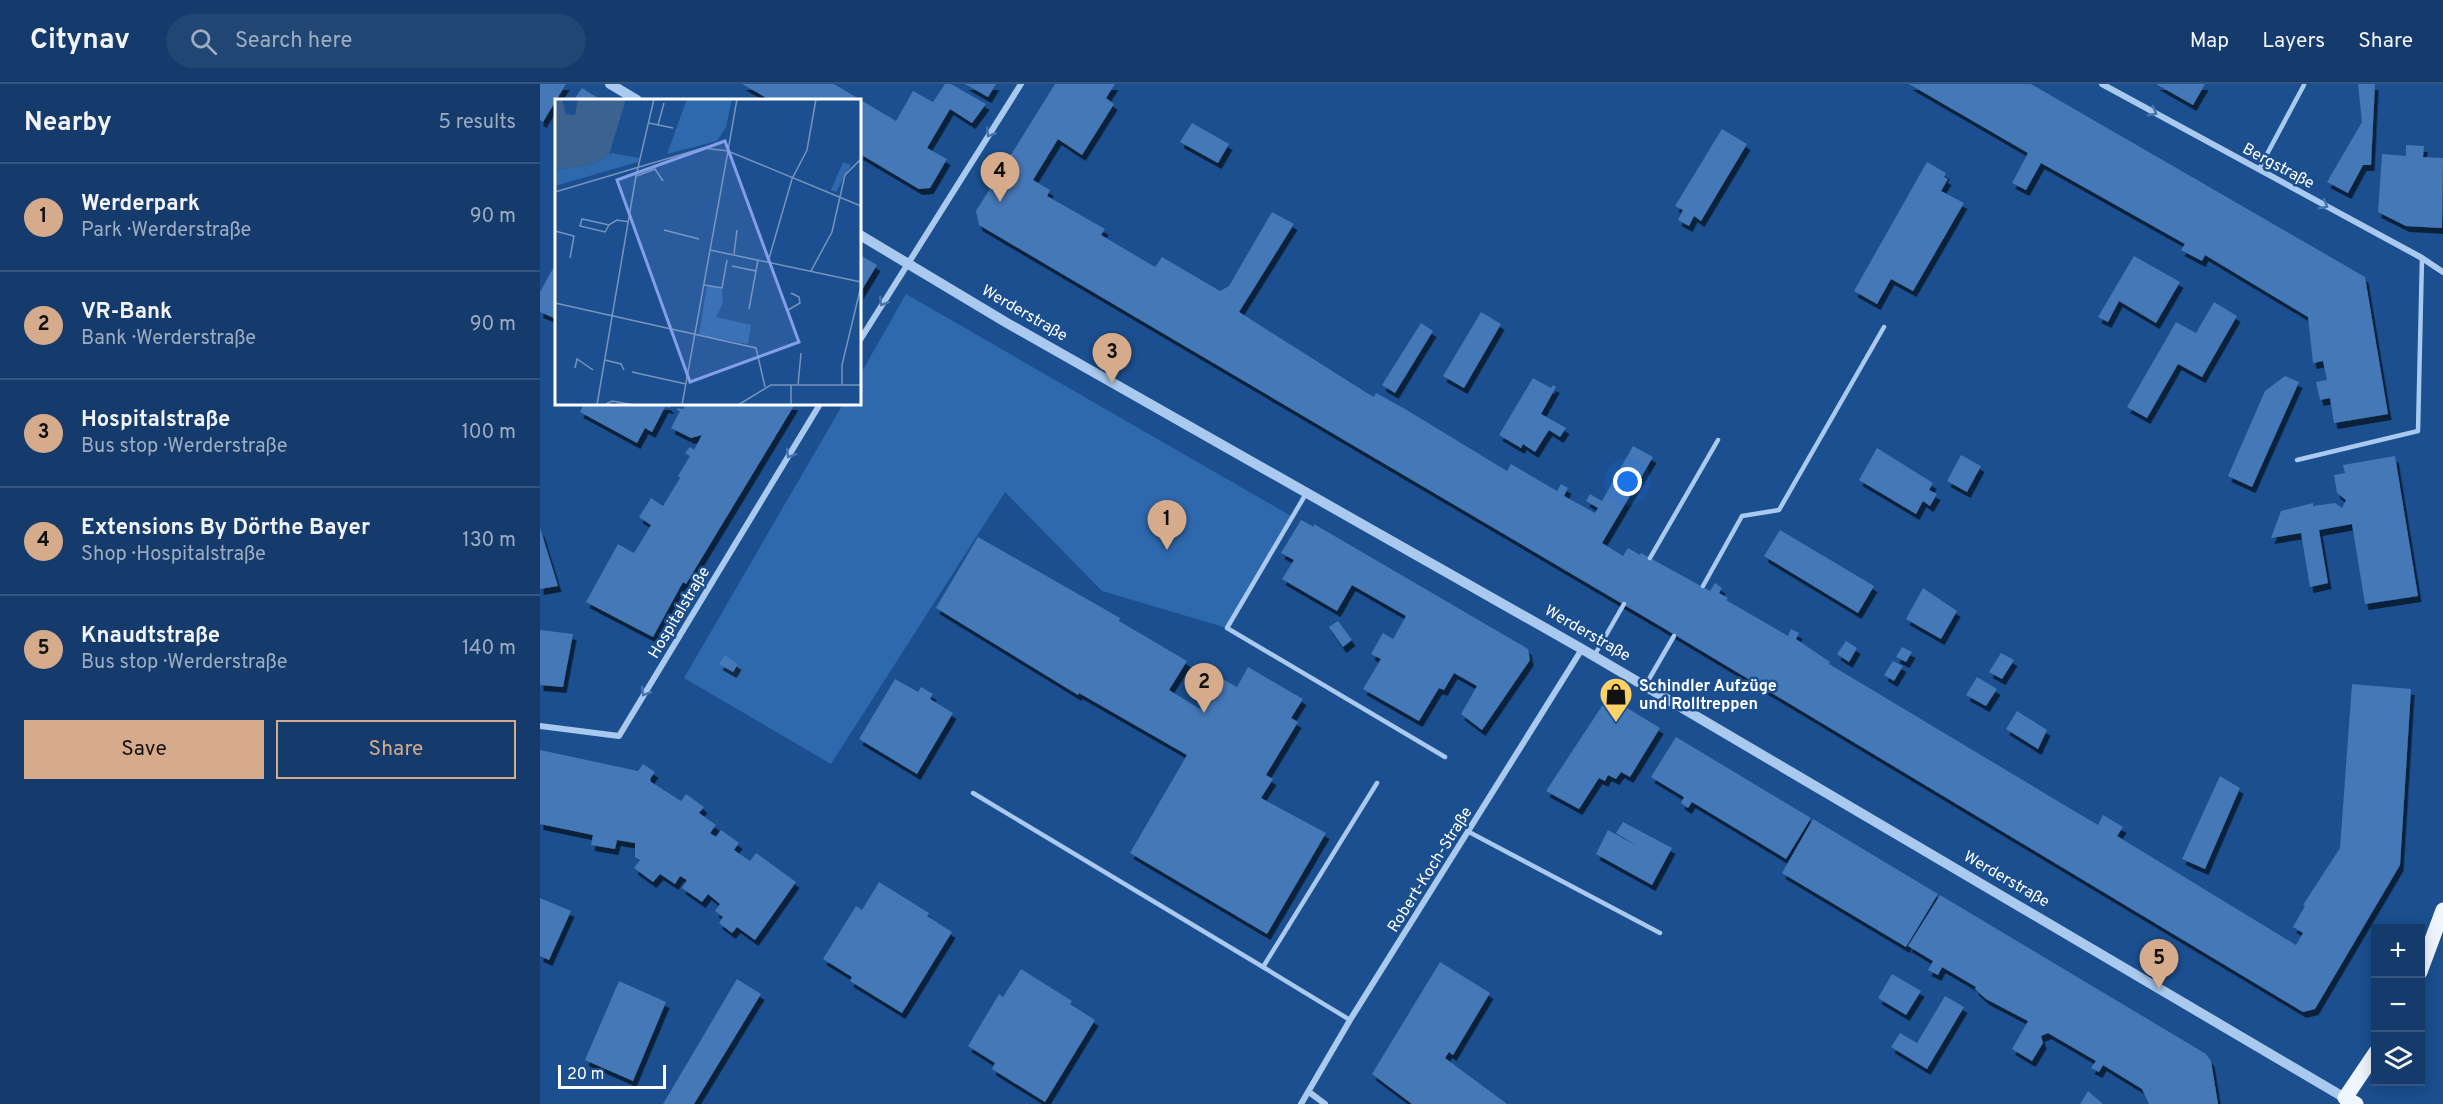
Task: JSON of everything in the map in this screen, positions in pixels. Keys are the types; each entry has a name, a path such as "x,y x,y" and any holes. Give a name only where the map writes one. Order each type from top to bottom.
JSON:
{"main road":[{"path":"2425,961 2443,910"},
{"path":"2345,1102 2371,1060"}],"street":[{"path":"610,84 635,99"},
{"path":"861,338 1021,84"},
{"name":"Bergstraße","path":"2102,84 2422,258 2443,272"},
{"name":"Werderstraße","path":"861,236 1594,656 2345,1102"},
{"name":"Hospitalstraße","path":"540,726 619,736 819,405"},
{"name":"Robert-Koch-Straße","path":"1300,1104 1582,649"},
{"path":"1308,1092 1325,1104"}],"lane":[{"path":"2259,169 2304,85"},
{"path":"2297,460 2418,431 2422,258"},
{"path":"1703,586 1742,516 1779,510 1884,327"},
{"path":"1650,558 1718,440"},
{"path":"1307,492 1227,628 1445,757"},
{"path":"1594,656 1624,604"},
{"path":"1645,686 1674,636"},
{"path":"1263,967 1377,783"},
{"path":"973,793 1350,1020"},
{"path":"1469,832 1660,933"}],"shaded area":[{"path":"906,294 1293,517 1227,628 1102,591 1005,492 831,764 684,678 842,405 861,405 861,373"}],"building":[{"path":"540,84 566,84 543,122 540,120"},
{"path":"742,84 834,84 859,99 768,99"},
{"path":"945,84 951,84 986,104 972,123 950,109 927,148 947,159 930,188 919,189 861,155 861,100 896,121 913,91 933,102"},
{"path":"965,84 996,84 988,97"},
{"path":"1055,84 1115,84 1106,98 1114,104 1082,155 1058,139 1033,180 1050,190 1047,196 1105,229 1101,235 1155,267 1162,257 1220,291 1229,286 1272,212 1294,224 1239,312 1367,393 1374,397 1376,393 1405,409 1507,471 1511,464 1557,491 1561,484 1568,488 1564,496 1595,513 1598,508 1586,501 1590,494 1602,501 1633,446 1653,457 1602,543 1623,556 1628,548 1640,555 1641,553 1710,591 1715,583 1722,588 1719,593 1728,598 1726,600 1788,636 1791,629 1799,633 1796,639 1830,662 1829,664 2081,815 2098,825 2103,815 2123,827 2117,836 2296,945 2303,933 2293,927 2305,906 2303,905 2340,848 2352,684 2411,689 2400,865 2315,1009 2303,1012 1660,626 979,225 976,211"},
{"path":"1909,84 2031,84 2365,277 2388,414 2334,423 2330,398 2320,400 2316,382 2327,380 2323,361 2313,363 2308,317 2205,255 2202,261 2181,250 2185,244 2041,163 2026,190 2012,183 2028,153"},
{"path":"2156,84 2205,84 2193,105"},
{"path":"2358,84 2375,84 2371,165 2363,165 2348,193 2327,182 2362,122"},
{"path":"582,88 599,99 575,99"},
{"path":"1192,123 1229,144 1218,163 1180,142"},
{"path":"1722,129 1747,144 1701,221 1694,216 1689,226 1678,220 1683,210 1675,206"},
{"path":"2406,145 2424,146 2423,157 2443,158 2442,228 2406,226 2378,212 2382,154 2406,156"},
{"path":"1927,162 1946,173 1944,177 1948,179 1941,191 1964,203 1913,291 1891,279 1877,304 1854,291"},
{"path":"861,256 877,265 861,291"},
{"path":"2134,256 2180,282 2156,323 2119,301 2108,322 2098,317"},
{"path":"555,265 554,318 540,312 540,292"},
{"path":"2214,302 2237,316 2202,377 2178,364 2147,418 2127,407 2176,322 2196,333"},
{"path":"1481,312 1501,324 1464,388 1443,376"},
{"path":"1421,323 1433,331 1395,393 1382,385"},
{"path":"2285,376 2299,382 2252,487 2228,476 2265,391"},
{"path":"1533,378 1551,388 1553,385 1556,387 1541,414 1566,428 1560,437 1549,430 1535,452 1523,444 1521,448 1499,435"},
{"path":"584,405 668,405 671,408 665,407 652,432 645,428 637,443 580,412"},
{"path":"685,405 794,405 686,584 683,582 653,637 586,602 618,544 634,553 651,525 639,517 651,498 663,506 690,456 685,453 690,447 694,450 702,435 691,438 671,428 680,411 677,410 678,408 683,409"},
{"path":"1877,448 1933,483 1929,490 1937,494 1930,506 1923,501 1916,514 1859,480"},
{"path":"1961,455 1981,466 1967,492 1947,481"},
{"path":"2395,456 2418,596 2365,604 2352,524 2319,530 2328,583 2310,587 2301,533 2271,538 2281,511 2313,503 2313,506 2335,503 2342,508 2346,500 2337,493 2334,475 2345,473 2343,465"},
{"path":"1301,520 1314,527 1314,524 1528,649 1530,660 1482,730 1461,714 1477,686 1454,673 1444,690 1439,688 1419,721 1363,689 1381,659 1371,654 1383,633 1393,639 1406,616 1352,585 1337,611 1282,579 1294,560 1281,553"},
{"path":"540,528 558,586 540,589"},
{"path":"1780,530 1874,586 1858,613 1764,556"},
{"path":"978,537 1120,618 1119,621 1187,661 1169,690 1200,709 1219,677 1237,687 1248,667 1303,699 1291,718 1298,722 1266,775 1273,779 1261,798 1326,833 1267,934 1130,853 1187,755 1079,693 1078,695 936,608"},
{"path":"1923,588 1957,611 1941,639 1906,619"},
{"path":"1338,621 1352,640 1343,647 1329,627"},
{"path":"540,630 573,634 563,687 540,685"},
{"path":"1846,641 1857,648 1849,662 1837,654"},
{"path":"1902,647 1912,652 1906,662 1896,657"},
{"path":"2001,653 2014,660 2002,679 1989,672"},
{"path":"725,655 738,664 733,672 719,664"},
{"path":"1893,661 1903,666 1894,681 1884,675"},
{"path":"1977,677 1997,689 1986,706 1966,695"},
{"path":"895,679 918,692 921,687 933,694 930,699 953,713 917,774 859,739"},
{"path":"1614,700 1660,728 1630,777 1621,772 1616,779 1608,775 1605,781 1599,778 1579,809 1546,791 1604,703"},
{"path":"2017,711 2047,730 2038,749 2006,729"},
{"path":"1676,737 1811,818 1786,859 1692,802 1688,808 1681,803 1684,797 1651,777"},
{"path":"540,750 638,771 643,764 655,772 650,779 651,782 681,801 686,794 704,807 699,813 716,825 710,833 716,837 721,830 739,843 734,850 750,861 756,853 796,882 755,940 737,927 732,933 719,923 723,917 715,911 720,904 708,894 702,902 682,888 687,880 680,876 675,884 660,874 653,882 634,868 640,860 635,857 635,843 617,840 615,849 591,845 593,835 540,824"},
{"path":"2220,776 2240,788 2205,869 2182,859"},
{"path":"1813,819 1938,894 1906,947 1782,873"},
{"path":"1623,822 1672,848 1652,885 1596,854 1608,830 1637,846 1616,833"},
{"path":"879,882 929,913 927,916 952,932 902,1013 850,981 852,977 823,959 856,906 862,910"},
{"path":"1940,895 2206,1054 2211,1061 2218,1104 2149,1104 2142,1089 2103,1065 2099,1072 2091,1068 2096,1061 2048,1033 2041,1036 2043,1043 2032,1061 2012,1049 2028,1021 1986,999 1975,989 1976,987 1942,967 1938,975 1928,970 1933,961 1908,946"},
{"path":"540,898 571,911 549,960 540,956"},
{"path":"1440,962 1490,993 1453,1055 1449,1052 1445,1058 1507,1104 1412,1104 1372,1074"},
{"path":"1021,969 1072,1001 1070,1004 1095,1020 1045,1102 992,1069 995,1063 968,1046 999,994 1003,997"},
{"path":"1892,974 1921,991 1906,1015 1878,998"},
{"path":"737,979 761,994 694,1104 663,1104"},
{"path":"619,981 666,1002 633,1081 585,1060"},
{"path":"1945,996 1964,1007 1927,1069 1891,1047 1900,1033 1917,1043"},
{"path":"2088,1091 2103,1104 2080,1104"}],"place":[{"name":"Extensions By Dörthe Bayer","path":"1000,202"},
{"name":"Hospitalstraße","path":"1112,383"},
{"name":"Werderpark","path":"1167,550"},
{"name":"VR-Bank","path":"1204,713"},
{"name":"Schindler Aufzüge und Rolltreppen","path":"1616,723"},
{"name":"Knaudtstraße","path":"2159,989"}]}
